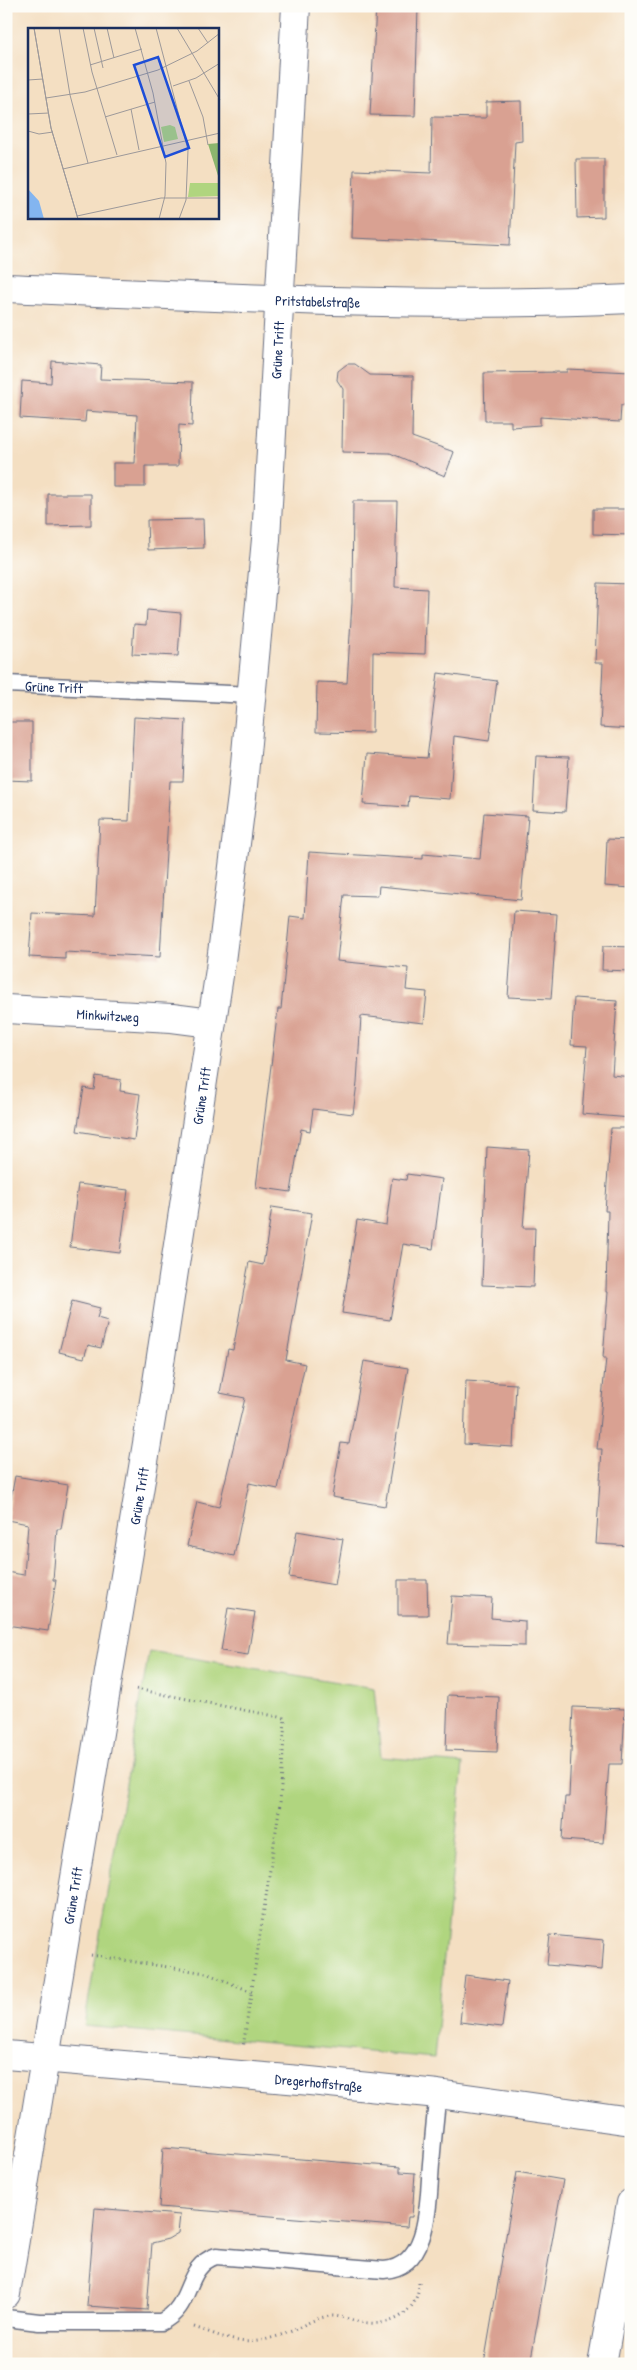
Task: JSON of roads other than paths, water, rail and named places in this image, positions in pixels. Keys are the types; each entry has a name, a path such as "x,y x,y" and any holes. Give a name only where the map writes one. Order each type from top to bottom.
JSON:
{"street":[{"name":"Grüne Trift","path":"6,2294 159,1369 211,1023 241,806 266,538 296,6"},
{"name":"Pritstabelstraße","path":"6,288 279,300 534,304 631,299"},
{"name":"Minkwitzweg","path":"6,1009 172,1018 211,1023"},
{"name":"Dregerhoffstraße","path":"6,2055 438,2094 631,2120"},
{"path":"602,2364 631,2203"}],"lane":[{"name":"Grüne Trift","path":"6,684 252,695"},
{"path":"6,2318 39,2322 161,2322 172,2317 181,2306 199,2266 216,2256 396,2270 418,2246 426,2222 438,2094"}]}
